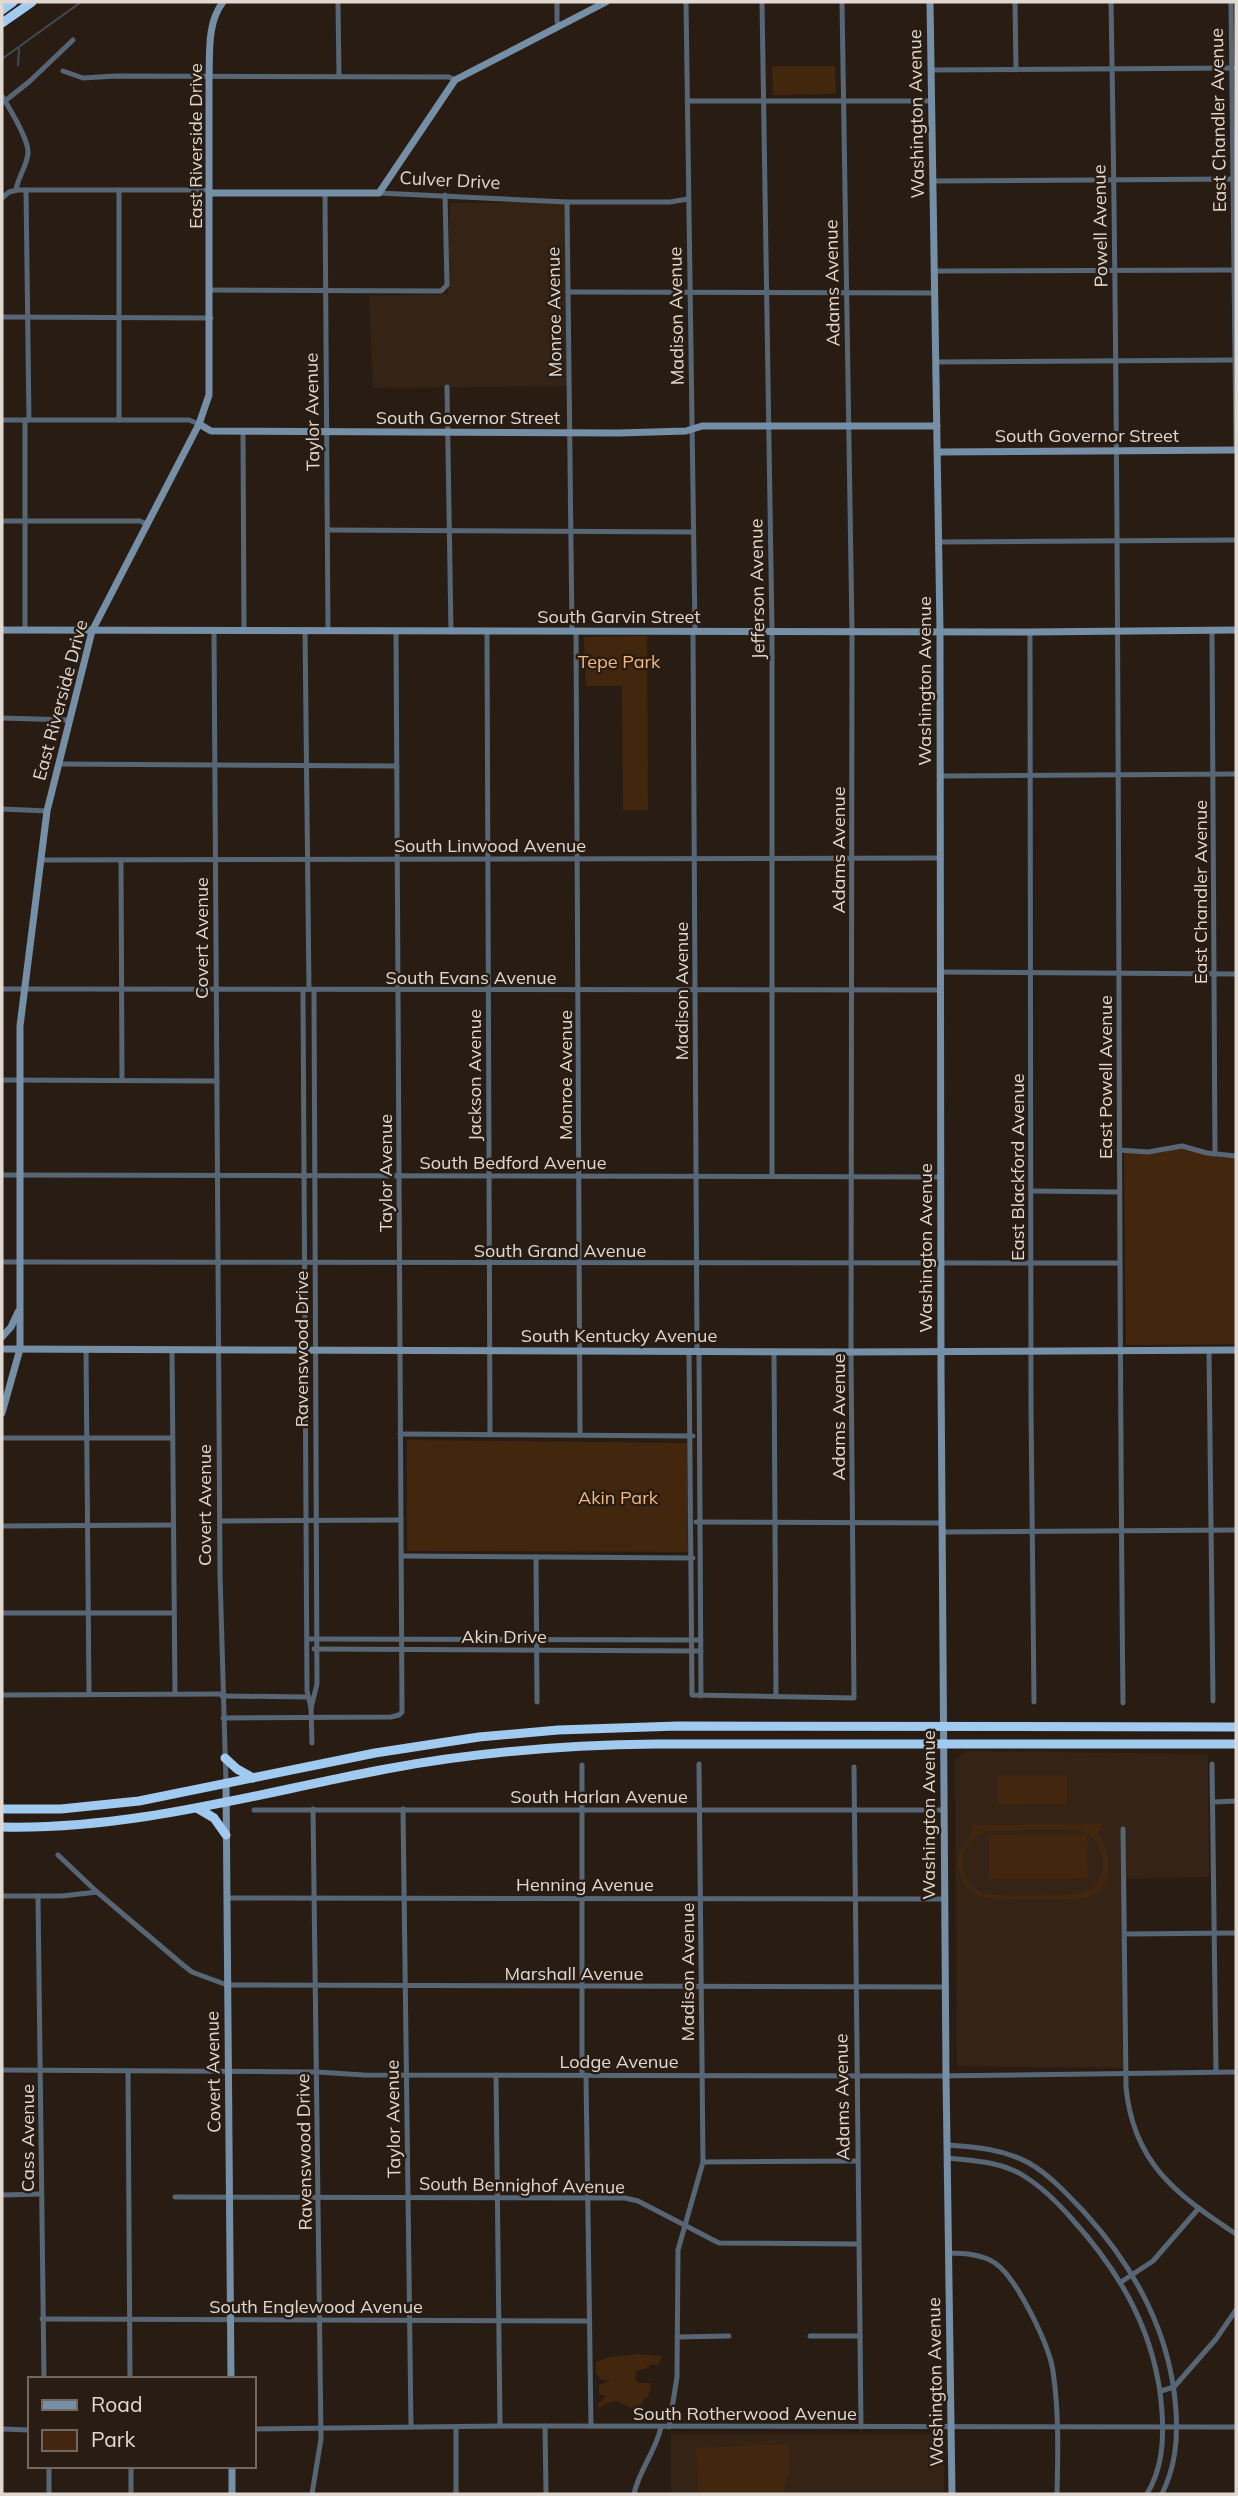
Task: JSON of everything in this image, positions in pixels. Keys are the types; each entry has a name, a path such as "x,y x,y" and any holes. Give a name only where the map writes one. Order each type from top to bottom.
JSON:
{"highway":[{"path":"2,10 13,2"},
{"path":"2,23 32,2"},
{"path":"754,1726 744,1735 746,1741 754,1744"},
{"path":"1203,1727 1209,1729 1211,1736 1209,1742 1203,1745"},
{"path":"2,1809 61,1809 115,1804 375,1753 480,1737 580,1728 1236,1727"},
{"path":"2,1827 79,1825 127,1820 397,1767 511,1751 614,1744 1236,1744"},
{"path":"225,1758 253,1778"},
{"path":"197,1808 214,1818 226,1835"}],"street":[{"name":"East Riverside Drive","path":"2,1413 20,1349 20,1026 47,811 92,631 199,424 209,395 209,77 211,27 223,2"},
{"path":"338,2 339,76"},
{"path":"557,2 559,26"},
{"path":"379,193 455,80 606,2"},
{"name":"Madison Avenue","path":"686,2 694,631 697,1265 690,1436 692,1695 701,1696 699,1436 695,1351"},
{"name":"Jefferson Avenue","path":"762,2 772,631 772,1176"},
{"name":"Adams Avenue","path":"776,1697 854,1698 851,1352 852,631 842,2"},
{"name":"Washington Avenue","path":"930,2 940,631 943,1744 952,2494"},
{"path":"1015,2 1016,70"},
{"name":"Powell Avenue","path":"1111,2 1116,451"},
{"name":"East Chandler Avenue","path":"1231,2 1234,68 1236,449"},
{"path":"16,190 28,151 3,99 30,81 73,40"},
{"path":"931,70 1234,68"},
{"path":"63,71 95,79 149,76 339,76 449,77 455,80"},
{"path":"687,101 932,101"},
{"path":"933,181 1235,179"},
{"name":"Culver Drive","path":"2,198 16,190 119,190 379,193 567,202 670,202 688,199"},
{"path":"25,630 28,317 26,190"},
{"path":"119,190 119,420"},
{"name":"Taylor Avenue","path":"325,193 328,631"},
{"path":"211,290 441,291 446,282 445,195"},
{"name":"Monroe Avenue","path":"567,202 579,991 580,1435"},
{"path":"935,271 1235,270"},
{"path":"568,292 935,293"},
{"path":"2,317 211,318"},
{"path":"936,362 1236,360"},
{"path":"447,387 450,632"},
{"name":"South Governor Street","path":"2,420 189,420 211,431 326,432 632,433 702,426 937,426"},
{"path":"243,431 244,631"},
{"name":"South Governor Street","path":"937,452 1236,449"},
{"name":"East Powell Avenue","path":"1116,451 1123,1703"},
{"path":"2,521 140,521 146,524"},
{"path":"328,530 693,532"},
{"path":"939,542 1236,540"},
{"name":"South Garvin Street","path":"2,630 1236,630"},
{"name":"Covert Avenue","path":"214,631 220,1521 222,1695 227,1802 231,2377"},
{"name":"Ravenswood Drive","path":"305,631 306,859 315,1264 317,1685 311,1697"},
{"name":"Taylor Avenue","path":"312,1718 400,1715 402,1639 396,631"},
{"name":"East Chandler Avenue","path":"1212,631 1215,1154"},
{"name":"Jackson Avenue","path":"487,632 490,1435"},
{"name":"East Blackford Avenue","path":"1030,632 1034,1702"},
{"path":"2,718 69,720"},
{"path":"58,764 397,766"},
{"path":"941,776 1236,774"},
{"path":"2,809 47,811"},
{"name":"South Linwood Avenue","path":"40,860 940,858"},
{"path":"121,860 122,1080"},
{"path":"941,972 1236,974"},
{"name":"South Evans Avenue","path":"2,989 941,990"},
{"name":"Ravenswood Drive","path":"309,990 304,1175 307,1649 312,1742"},
{"path":"2,1080 217,1080"},
{"path":"1119,1150 1148,1152 1182,1146 1236,1156"},
{"name":"South Bedford Avenue","path":"2,1175 941,1177"},
{"path":"1031,1191 1119,1192"},
{"name":"South Grand Avenue","path":"2,1262 1119,1264"},
{"path":"2,1337 15,1320 21,1290"},
{"name":"South Kentucky Avenue","path":"2,1349 851,1352 1236,1350"},
{"path":"86,1349 89,1694"},
{"path":"172,1349 175,1695"},
{"path":"1209,1350 1213,1701"},
{"path":"701,1696 776,1697 774,1351"},
{"path":"400,1434 699,1436"},
{"path":"2,1438 172,1438"},
{"path":"220,1521 401,1520"},
{"path":"691,1522 942,1523"},
{"path":"2,1526 173,1525"},
{"path":"942,1532 1236,1530"},
{"path":"401,1556 700,1558"},
{"path":"536,1557 537,1702"},
{"path":"2,1612 174,1613"},
{"name":"Akin Drive","path":"307,1639 701,1640"},
{"name":"Akin Drive","path":"307,1649 701,1651"},
{"path":"2,1695 311,1697"},
{"path":"223,1718 312,1718"},
{"name":"Madison Avenue","path":"669,2427 677,2377 677,2258 703,2162 699,1764"},
{"path":"1212,1764 1216,2072"},
{"path":"582,1765 582,1987 591,2426"},
{"name":"Adams Avenue","path":"854,1767 861,2427"},
{"path":"1214,1802 1236,1801"},
{"name":"Ravenswood Drive","path":"312,2494 319,2456 320,2429 313,1809"},
{"name":"Taylor Avenue","path":"403,1809 411,2427"},
{"name":"South Harlan Avenue","path":"254,1810 944,1810"},
{"path":"1123,1829 1126,2073 1131,2119 1140,2145 1160,2174 1199,2208 1236,2234"},
{"name":"Marshall Avenue","path":"58,1855 183,1965 204,1978 228,1985 945,1987"},
{"path":"2,1896 97,1892"},
{"name":"Cass Avenue","path":"38,1896 44,2377"},
{"name":"Henning Avenue","path":"226,1898 944,1899"},
{"path":"1125,1934 1236,1933"},
{"name":"Lodge Avenue","path":"2,2070 701,2076 1236,2072"},
{"path":"128,2071 130,2377"},
{"path":"496,2075 500,2426"},
{"path":"947,2145 1005,2152 1031,2164 1080,2208 1102,2232 1133,2275 1161,2332 1174,2387 1177,2428 1173,2466 1162,2494"},
{"path":"947,2158 993,2163 1024,2176 1070,2217 1092,2241 1121,2282 1148,2337 1161,2391 1163,2428 1160,2462 1147,2494"},
{"path":"703,2162 857,2161"},
{"path":"2,2195 41,2194"},
{"name":"South Bennighof Avenue","path":"175,2197 630,2199 719,2243 858,2244"},
{"path":"1121,2282 1153,2261 1199,2208"},
{"path":"948,2253 964,2253 997,2263 1031,2313 1052,2367 1059,2428 1057,2494"},
{"path":"1161,2391 1174,2387 1216,2339 1236,2310"},
{"name":"South Englewood Avenue","path":"42,2319 590,2321"},
{"path":"677,2337 729,2336"},
{"path":"810,2336 860,2336"},
{"name":"South Rotherwood Avenue","path":"256,2430 500,2426 1236,2427"},
{"path":"545,2426 546,2494"},
{"path":"456,2427 456,2494"},
{"path":"634,2494 662,2427"},
{"path":"2,2429 28,2430"},
{"path":"49,2468 49,2494"},
{"path":"131,2468 131,2494"},
{"path":"232,2468 232,2494"}],"shaded area":[{"path":"567,202 569,386 373,388 369,296 448,294 450,203"},
{"path":"966,1751 1208,1754 1209,1877 1121,1879 1123,2068 957,2066 955,1760"},
{"path":"671,2434 944,2434 944,2494 671,2494"}],"green space":[{"path":"772,66 835,66 836,94 773,95"},
{"name":"Tepe Park","path":"647,636 648,810 623,810 622,686 586,686 584,637"},
{"path":"1183,1148 1216,1157 1236,1158 1236,1344 1126,1345 1124,1153"},
{"name":"Akin Park","path":"407,1440 687,1443 688,1552 407,1551"},
{"path":"997,1775 1067,1775 1067,1804 998,1805"},
{"path":"1101,1824 1101,1830 1095,1831 1101,1838 1108,1858 1107,1878 1095,1894 1085,1898 982,1897 966,1885 958,1865 960,1851 970,1836 973,1825","holes":["992,1830 1078,1830 1095,1841 1103,1858 1100,1877 1094,1886 1079,1894 988,1894 980,1892 972,1885 962,1867 962,1858 969,1843 975,1837"]},
{"path":"1087,1834 1088,1878 989,1879 989,1835"},
{"path":"638,2354 662,2356 658,2365 651,2364 636,2371 635,2378 639,2383 651,2383 648,2398 645,2397 643,2403 631,2408 615,2401 599,2408 597,2405 606,2396 599,2394 599,2385 611,2380 601,2380 596,2373 596,2362 609,2357"},
{"path":"788,2444 790,2467 783,2494 698,2494 696,2448"}],"waterway":[{"path":"2,59 81,2"},
{"path":"18,65 19,49"}]}
